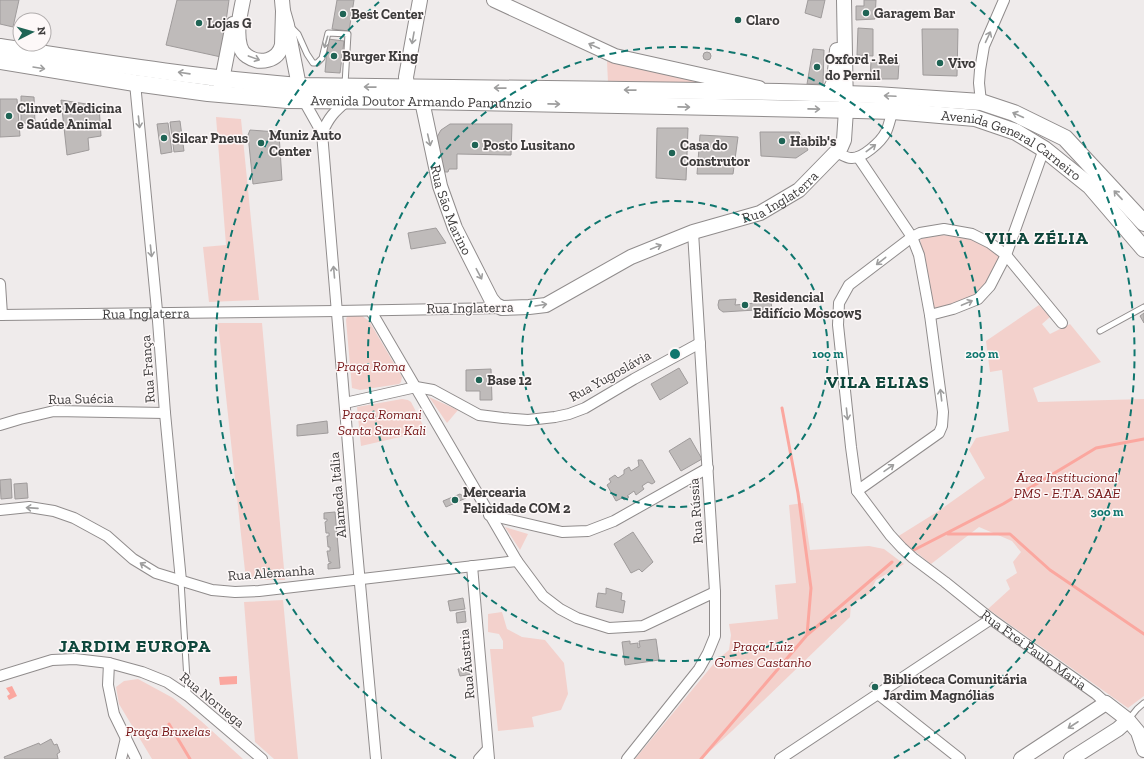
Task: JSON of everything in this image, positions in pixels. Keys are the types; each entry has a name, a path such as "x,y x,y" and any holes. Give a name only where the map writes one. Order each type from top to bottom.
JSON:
{"main road":[{"name":"Avenida Doutor Armando Pannunzio","path":"0,47 87,60 304,101 346,94"},
{"name":"Avenida Doutor Armando Pannunzio","path":"0,62 135,83 221,86 298,86 346,94 414,97 846,102"},
{"name":"Avenida Doutor Armando Pannunzio","path":"414,97 780,92 828,94 846,102"},
{"name":"Avenida General Carneiro","path":"846,102 905,96 981,102 1014,113 1065,138 1144,223"},
{"name":"Avenida General Carneiro","path":"846,102 893,111 975,118 1016,132 1044,149 1090,186 1144,249"}],"street":[{"path":"221,86 238,0"},
{"path":"243,0 238,27 240,48 244,54 258,61 267,61 278,54 281,50 282,5"},
{"name":"Rua São Marino","path":"420,0 406,77 414,97 440,186 455,228 491,299 496,305 502,308"},
{"path":"494,0 615,56 780,92"},
{"path":"828,94 834,82 842,0"},
{"name":"Rua Inglaterra","path":"1,315 502,308 546,305 630,257 693,232 767,209 799,190 841,147 844,140 846,102 842,0"},
{"path":"981,102 979,83 984,46 1004,0"},
{"path":"282,5 298,86 304,101"},
{"name":"Rua França","path":"135,83 181,581"},
{"path":"322,132 327,121 346,94"},
{"name":"Alameda Itália","path":"304,101 322,132 376,759"},
{"path":"836,152 851,158 858,157 870,150 881,140 886,132 893,111"},
{"path":"930,315 953,309 978,299 990,286 1006,255 1044,149"},
{"path":"858,157 912,237 920,255 943,412 942,426 939,433 857,491 838,325 839,303 849,285 912,237 920,233 944,229 972,234 990,243 1006,255 1062,322"},
{"name":"Rua Rússia","path":"627,759 699,669 708,653 714,636 715,592 693,232"},
{"path":"0,284 1,315"},
{"path":"372,310 489,515 517,561 543,596 560,609 578,618 609,628 643,626 715,592"},
{"name":"Rua Yugoslávia","path":"345,403 416,387 433,390 479,415 528,420 555,417 585,408 700,343"},
{"name":"Rua Suécia","path":"0,425 54,411 165,413"},
{"path":"489,515 562,532 588,530 614,521 708,468"},
{"name":"Rua Frei Paulo Maria","path":"857,491 890,535 913,558 990,619 1096,694 1128,720 1138,732 1144,750"},
{"name":"Rua Alemanha","path":"0,510 29,507 54,511 74,518 107,536 134,559 156,573 212,590 235,592 259,591 517,561"},
{"name":"Rua Áustria","path":"472,566 489,754"},
{"path":"782,758 990,619"},
{"name":"Rua Noruega","path":"0,676 52,660 75,659 110,664 142,672 167,682 188,696 262,759"},
{"path":"110,664 108,685 114,714 136,759"},
{"path":"878,694 960,759"},
{"path":"1021,759 1106,703"},
{"path":"1071,759 1118,729 1128,720"},
{"path":"121,759 126,738"},
{"path":"479,759 489,754"}],"lane":[{"path":"287,25 298,34 313,63 317,63 321,60 328,33 348,34 346,94"},
{"path":"1100,331 1144,307"},
{"path":"181,581 188,696"},
{"path":"1128,720 1144,703"}],"green space":[{"path":"607,61 724,85 608,83"},
{"path":"216,117 241,119 259,300 209,302 203,247 226,245"},
{"path":"942,235 974,240 993,251 999,257 993,276 977,297 934,312 920,239"},
{"name":"Área Institucional PMS - E.T.A. SAAE","path":"1039,305 1050,317 1042,324 1050,334 1070,324 1101,362 1033,388 1038,402 1144,399 1144,696 1128,708 988,609 1010,589 1006,580 1017,573 1013,562 1021,552 1012,541 979,527 931,564 897,537 937,512 985,478 969,450 976,438 1009,431 1002,370 990,372 986,341"},
{"name":"Praça Roma","path":"361,315 369,321 402,377 399,384 360,390 352,388 346,320 347,316"},
{"path":"218,323 262,323 285,580 246,580"},
{"path":"429,397 458,410 447,423"},
{"name":"Praça Romani Santa Sara Kali","path":"402,399 411,402 426,431 361,446 357,407"},
{"name":"Praça Luiz Gomes Castanho","path":"803,503 810,550 869,546 884,549 904,564 876,580 869,594 851,604 850,617 701,759 635,759 716,661 729,650 731,635 729,624 778,619 775,585 796,583 789,505"},
{"path":"505,527 528,534 520,550"},
{"path":"283,600 298,759 274,759 255,742 244,602"},
{"path":"502,612 507,629 522,637 545,640 564,663 568,694 561,710 532,717 534,727 498,731 490,649 503,649 503,641 499,634 488,632 488,614"},
{"name":"Praça Bruxelas","path":"138,679 173,698 243,759 152,759 119,704 116,687 124,681"}],"shaded area":[{"path":"237,676 237,684 220,685 219,677"},
{"path":"12,686 17,696 9,700 7,696 10,694 6,688"}],"building":[{"path":"0,0 19,0 16,12 12,12 12,27 0,24"},
{"name":"Lojas G","path":"177,0 229,0 221,57 166,45"},
{"name":"Best Center","path":"337,0 354,0 349,31 332,29"},
{"path":"808,0 825,0 821,18 805,13"},
{"name":"Garagem Bar","path":"864,0 876,0 875,19 856,20 856,6 864,6"},
{"path":"858,28 873,29 873,56 857,55"},
{"name":"Vivo","path":"922,29 958,29 957,76 923,75"},
{"name":"Burger King","path":"328,39 344,41 340,73 325,72"},
{"name":"Oxford - Rei do Pernil","path":"813,49 824,50 823,84 807,84"},
{"path":"705,52 709,52 711,56 709,60 705,60 703,58 703,54"},
{"path":"871,62 899,63 898,79 870,79"},
{"path":"21,96 34,97 35,123 21,123"},
{"name":"Clinvet Medicina e Saúde Animal","path":"0,99 17,99 20,136 0,137"},
{"path":"61,100 99,106 101,136 88,138 89,150 67,155"},
{"path":"180,121 184,151 174,152 170,122"},
{"name":"Silcar Pneus","path":"168,123 172,152 161,154 157,124"},
{"name":"Posto Lusitano","path":"450,124 512,124 511,155 457,154 457,169 449,169 448,172 444,172 437,137 441,130"},
{"name":"Casa do Construtor","path":"657,128 688,128 686,180 656,178"},
{"path":"250,130 277,132 279,134 282,180 253,184 248,135"},
{"name":"Habib's","path":"760,132 799,132 808,150 796,158 761,156"},
{"path":"700,135 738,137 733,174 697,174"},
{"path":"436,228 446,243 411,249 408,233"},
{"name":"Residencial Edifício Moscow5","path":"755,297 759,297 761,302 771,302 772,309 723,312 719,309 719,300 736,299 735,305 756,303"},
{"path":"1144,313 1144,323 1140,316"},
{"path":"679,368 688,383 660,400 651,384"},
{"name":"Base 12","path":"491,369 492,400 480,400 480,391 466,391 466,370"},
{"path":"327,421 328,433 297,436 297,425"},
{"path":"690,438 702,459 681,471 669,451"},
{"path":"638,460 642,460 655,482 652,484 648,482 642,486 644,489 636,495 634,491 624,500 622,498 616,501 607,485 611,482 609,479 615,475 618,478 624,474 624,470 629,467 631,471 639,466"},
{"path":"11,479 12,498 1,499 0,480"},
{"path":"27,483 28,498 15,499 14,484"},
{"name":"Mercearia Felicidade COM 2","path":"460,494 466,498 446,507 443,501"},
{"path":"335,512 340,568 328,569 328,564 331,563 329,562 327,551 330,551 327,536 329,536 329,533 326,533 325,522 327,519 324,519 324,513"},
{"path":"633,532 653,562 642,572 639,569 631,573 614,544"},
{"path":"606,588 622,593 621,600 625,601 623,613 596,607 598,593 606,594"},
{"path":"463,598 465,609 450,611 448,601"},
{"path":"465,611 466,622 457,623 456,613"},
{"path":"656,639 659,660 625,665 622,642 630,641 630,644 638,643 638,648 640,647 639,641"},
{"path":"470,667 472,674 460,676 458,669"},
{"name":"Biblioteca Comunitária Jardim Magnólias","path":"872,682 882,688 876,692 869,686"},
{"path":"51,739 54,745 57,744 60,752 57,754 58,759 5,759 4,757 39,743 40,745"}],"waterway":[{"path":"782,408 798,493 811,588 807,635"},
{"path":"912,551 1003,504 1096,448 1144,439"},
{"path":"948,534 1010,534 1050,570 1144,634"},
{"path":"701,759 807,635 892,562"},
{"path":"169,724 190,759"}],"place":[{"name":"Garagem Bar","path":"866,13"},
{"name":"Best Center","path":"343,14"},
{"name":"Claro","path":"738,20"},
{"name":"Lojas G","path":"199,23"},
{"name":"Burger King","path":"334,56"},
{"name":"Vivo","path":"940,63"},
{"name":"Oxford - Rei do Pernil","path":"817,67"},
{"name":"Clinvet Medicina e Saúde Animal","path":"9,116"},
{"name":"Silcar Pneus","path":"164,138"},
{"name":"Habib's","path":"782,141"},
{"name":"Muniz Auto Center","path":"261,143"},
{"name":"Posto Lusitano","path":"475,145"},
{"name":"Casa do Construtor","path":"672,153"},
{"name":"Residencial Edifício Moscow5","path":"745,305"},
{"name":"Base 12","path":"479,380"},
{"name":"Mercearia Felicidade COM 2","path":"455,500"},
{"name":"Biblioteca Comunitária Jardim Magnólias","path":"875,687"}],"district":[{"name":"VILA ZÉLIA","path":"1037,238"},
{"name":"VILA ELIAS","path":"878,382"},
{"name":"JARDIM EUROPA","path":"135,646"}]}
